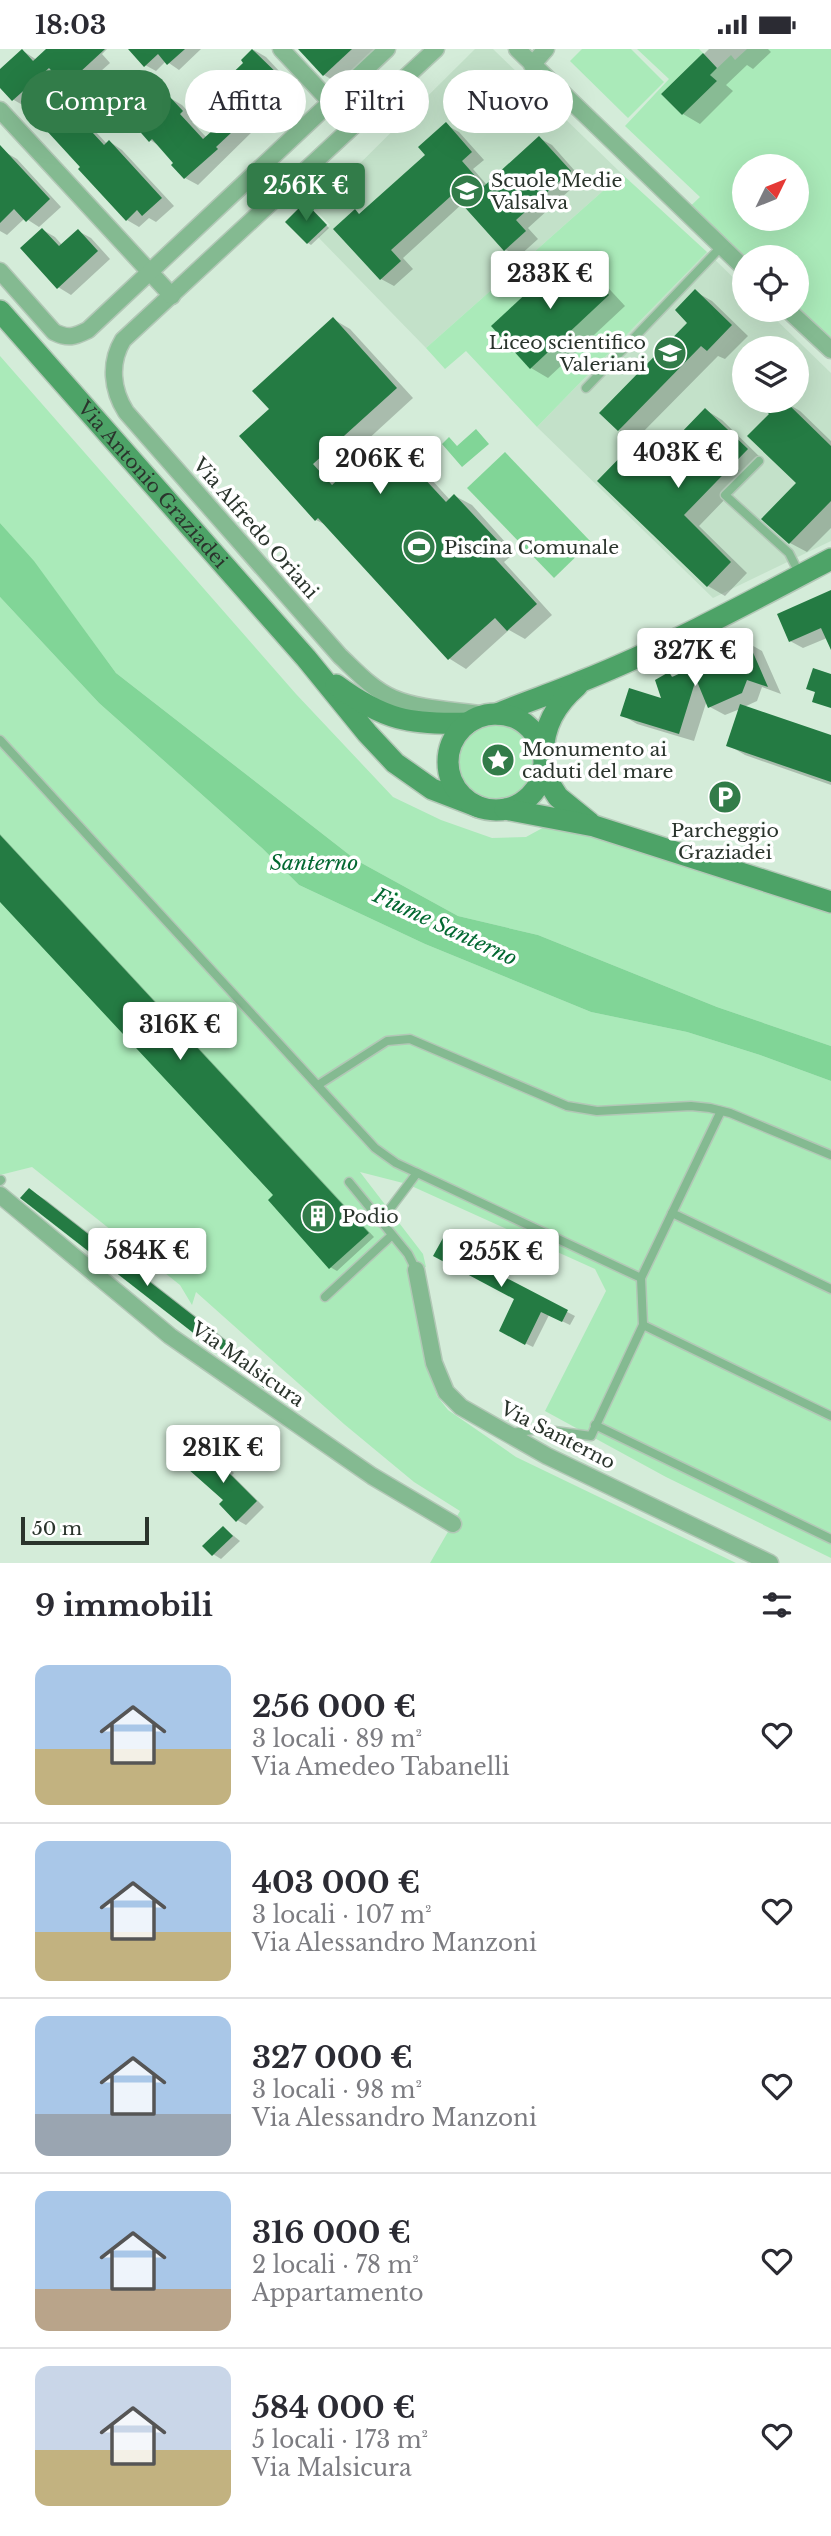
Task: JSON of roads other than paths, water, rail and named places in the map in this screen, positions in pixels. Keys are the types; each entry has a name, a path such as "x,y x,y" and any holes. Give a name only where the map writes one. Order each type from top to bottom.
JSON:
{"street":[{"path":"281,49 320,92"},
{"path":"365,70 387,49"},
{"name":"Via Alfredo Oriani","path":"413,70 436,49"},
{"path":"517,49 732,257"},
{"path":"532,65 547,49"},
{"path":"0,110 172,296"},
{"path":"0,271 54,332 65,338 75,337 88,330 320,113"},
{"name":"Via Alfredo Oriani","path":"345,133 123,340 116,352 116,397 126,412 340,656 371,685 392,698 484,717"},
{"path":"235,194 255,216"},
{"name":"Via Antonio Graziadei","path":"0,311 306,658 366,733 395,763 432,789 479,807"},
{"path":"801,322 831,350"},
{"path":"831,559 712,621 581,682 484,717 459,731 449,751 449,774 460,794 479,807 505,809 594,826 831,902"},
{"name":"Via Antonio Graziadei","path":"306,658 338,686 368,706 397,719 429,724 484,717"},
{"path":"505,809 529,796 538,785 543,763 544,736 549,720 557,706 581,682"},
{"path":"484,717 510,717 522,722 539,742 543,763 558,797 594,826"},
{"name":"Via Malsicura","path":"0,1195 170,1336 372,1476 453,1524"},
{"name":"Via Santerno","path":"416,1270 434,1363 446,1392 461,1407 547,1456 770,1563"}],"lane":[{"path":"586,389 722,247"},
{"path":"759,461 725,495 789,553 800,575"},
{"path":"0,740 375,1148 396,1163 641,1278"},
{"path":"317,1085 387,1041 410,1039 580,1110 691,1106 721,1111 831,1155"},
{"path":"508,1434 540,1429 591,1436 643,1325 641,1278 721,1111"},
{"path":"380,1222 417,1173"},
{"path":"349,1182 408,1254 416,1270"},
{"path":"672,1213 831,1289"},
{"path":"325,1297 391,1236"},
{"path":"643,1325 831,1416"},
{"path":"596,1425 831,1539"}],"water":[{"path":"476,429 489,444 462,467 442,444 449,437 457,446"},
{"path":"505,452 591,542 554,578 467,488"},
{"name":"Santerno","path":"0,523 34,561 116,673 356,860 458,916 538,935 717,1007 831,1046 831,1081 687,1032 591,1012 425,944 299,885 262,848 99,703 0,597"}],"place":[{"name":"Scuole Medie Valsalva","path":"467,191"},
{"name":"Liceo scientifico Valeriani","path":"670,353"},
{"name":"Piscina Comunale","path":"419,547"},
{"name":"Monumento ai caduti del mare","path":"498,760"},
{"name":"Parcheggio Graziadei","path":"725,797"},
{"name":"Podio","path":"318,1216"}],"water label":[{"name":"Fiume Santerno","path":"445,927"}]}
